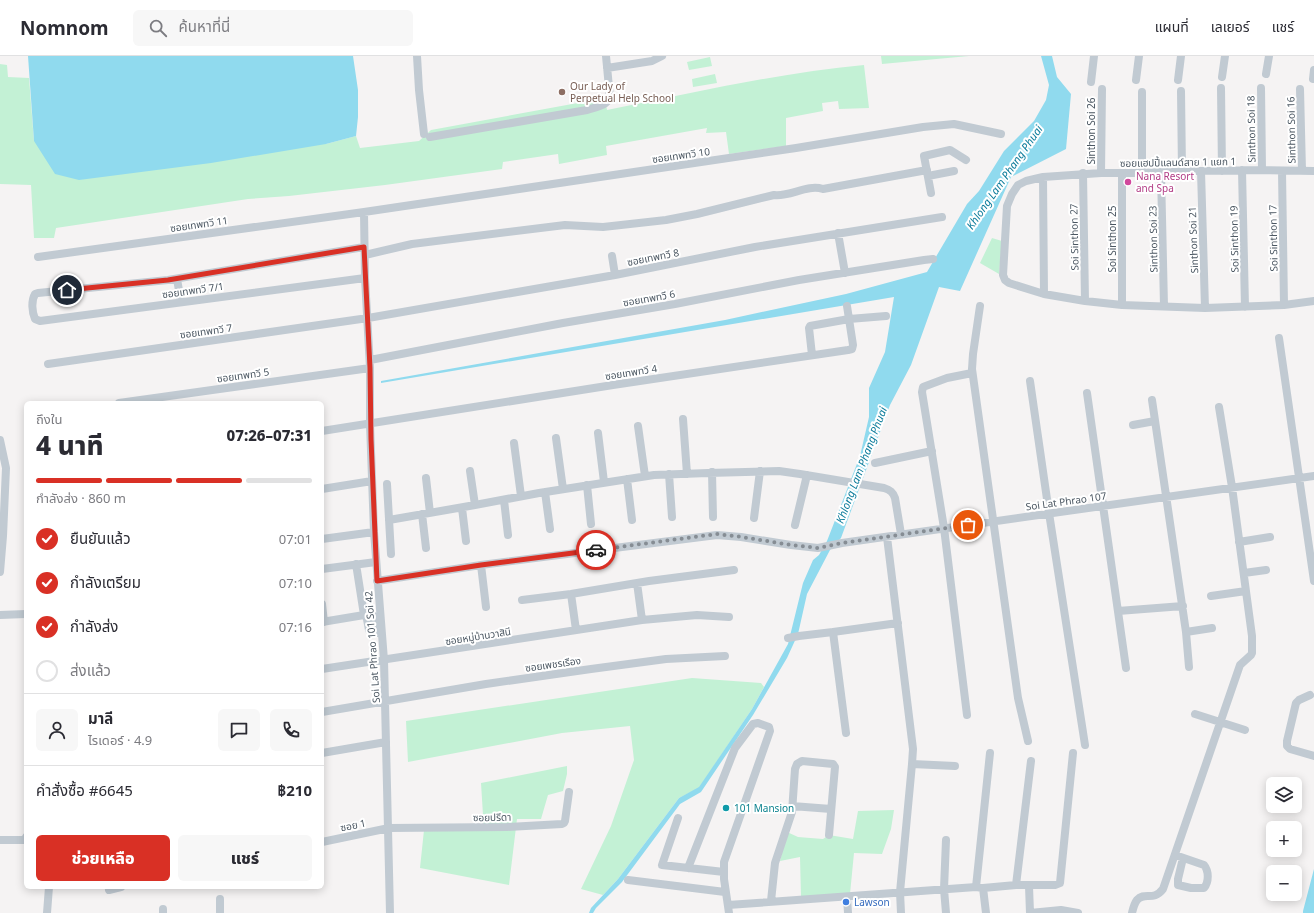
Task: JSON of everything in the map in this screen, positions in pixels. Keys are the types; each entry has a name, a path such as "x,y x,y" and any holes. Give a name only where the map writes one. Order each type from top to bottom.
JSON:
{"street":[{"path":"417,56 419,90 427,136 580,111 605,104 610,98 606,56"},
{"path":"607,68 652,60 662,56"},
{"path":"1091,82 1094,56"},
{"path":"1136,80 1138,56"},
{"path":"1178,80 1181,56"},
{"path":"1222,77 1225,56"},
{"path":"1266,74 1268,56"},
{"path":"1313,79 1314,70"},
{"name":"Sinthon Soi 26","path":"1101,173 1102,88"},
{"path":"1221,88 1222,170"},
{"name":"Sinthon Soi 18","path":"1260,88 1262,170"},
{"name":"Sinthon Soi 16","path":"1300,89 1302,171"},
{"path":"1181,91 1182,171"},
{"path":"1142,92 1142,173"},
{"name":"ซอยเทพทวี 10","path":"364,212 796,148 923,127 954,124 1000,134"},
{"path":"930,192 924,156 950,150 966,160"},
{"name":"ซอยแฮปปี้แลนด์สาย 1 แยก 1","path":"1314,171 1222,170 1101,173 1043,177 1026,181 1018,186 1012,194 1007,206 1003,275 1005,280 1009,283 1044,294 1085,301 1122,305 1205,308 1284,305 1314,301"},
{"name":"Soi Sinthon 19","path":"1242,170 1246,307"},
{"path":"181,302 177,278 412,244 565,225 603,227 666,220 774,195 781,196 816,187 823,189 927,173 954,171"},
{"name":"Sinthon Soi 21","path":"1201,171 1205,308"},
{"name":"Soi Sinthon 17","path":"1282,171 1284,305"},
{"name":"Sinthon Soi 23","path":"1161,172 1164,306"},
{"name":"Soi Sinthon 25","path":"1122,173 1122,305"},
{"name":"Soi Sinthon 27","path":"1083,174 1085,301"},
{"path":"1043,177 1044,294"},
{"name":"Soi Lat Phrao 101 Soi 42","path":"364,212 365,278 370,364 370,424 374,532 384,660 390,913"},
{"name":"ซอยเทพทวี 11","path":"38,256 364,212"},
{"name":"ซอยเทพทวี 8","path":"368,318 615,275 755,247 942,217"},
{"path":"838,233 845,273"},
{"path":"612,256 615,275"},
{"name":"ซอยเทพทวี 6","path":"370,364 563,323 675,304 799,280 933,259"},
{"name":"ซอยเทพทวี 7/1","path":"177,278 38,293 35,294 32,299 34,318 40,321 365,278"},
{"name":"ซอยเทพทวี 4","path":"324,431 852,349 853,345 847,306"},
{"path":"980,306 973,354 972,373 1018,698 1028,741"},
{"path":"812,355 810,327 849,319 886,316"},
{"name":"ซอยเทพทวี 7","path":"48,364 368,318"},
{"path":"1279,338 1314,581"},
{"name":"ซอยเทพทวี 5","path":"132,401 370,364"},
{"path":"967,715 944,528 922,392 923,387 947,378 972,373"},
{"path":"1030,381 1085,745"},
{"path":"1087,393 1126,668"},
{"path":"1152,400 1186,632 1189,667"},
{"path":"1132,913 1137,900 1142,896 1155,896 1159,894 1179,857 1220,722 1240,665 1252,653 1252,636 1244,573 1219,407"},
{"path":"683,419 688,474"},
{"path":"1133,426 1155,421"},
{"path":"638,426 644,476"},
{"path":"598,433 604,482"},
{"path":"556,438 563,489"},
{"path":"0,440 2,460 6,468 0,572"},
{"path":"514,443 521,496"},
{"path":"875,462 932,451"},
{"path":"470,471 475,505"},
{"path":"389,520 462,508 521,496 644,476 712,472 779,471 884,488 892,491 895,496 902,534"},
{"path":"712,472 713,517"},
{"path":"754,518 760,472"},
{"path":"669,474 672,517"},
{"path":"794,525 810,476"},
{"name":"Soi Lat Phrao 107","path":"377,581 481,565 717,534 822,548 842,543 902,534 1314,476"},
{"path":"426,478 426,548"},
{"path":"627,479 632,520"},
{"path":"324,489 372,481"},
{"path":"387,484 391,554"},
{"path":"587,485 591,524"},
{"path":"545,492 550,530"},
{"path":"504,500 508,535"},
{"path":"462,508 466,541"},
{"path":"324,539 374,532"},
{"path":"887,537 912,749 912,764 900,892 901,913"},
{"path":"1239,542 1270,537"},
{"path":"324,569 376,562"},
{"path":"356,564 365,615"},
{"path":"481,565 486,607"},
{"path":"522,600 734,570"},
{"path":"1244,573 1266,570"},
{"path":"637,583 642,620"},
{"path":"1211,596 1246,591"},
{"path":"571,594 576,630"},
{"path":"1118,610 1182,606"},
{"path":"0,615 24,614"},
{"path":"324,622 373,615 376,626 381,629"},
{"name":"ซอยหมู่บ้านวาสินี","path":"324,670 642,620 697,615 729,617"},
{"path":"788,638 898,623"},
{"path":"1186,632 1212,628"},
{"path":"832,632 846,733"},
{"name":"ซอยเพชรเรือง","path":"324,712 486,684 666,659 725,656"},
{"path":"1310,695 1298,700 1296,703 1287,746 1290,749 1314,756"},
{"path":"1195,714 1245,730"},
{"path":"688,868 735,748 753,724 758,723 769,727 770,730 724,862 725,892 728,909 771,901 944,889 1016,885 1055,885 1060,883 1073,753"},
{"path":"324,754 386,742"},
{"path":"986,913 980,888 990,753"},
{"path":"771,901 775,863 792,812 795,769 797,764 802,761 833,764 836,767 829,834"},
{"path":"1016,885 1031,761"},
{"path":"912,764 955,766"},
{"name":"ซอยปรีดา","path":"388,828 507,827 562,824 565,821 569,792"},
{"path":"792,806 832,809"},
{"path":"678,818 662,866 724,872"},
{"name":"ซอย 1","path":"324,842 388,828"},
{"path":"0,840 24,840"},
{"path":"946,840 944,889 946,913"},
{"path":"1179,857 1204,865 1208,869 1206,885 1204,888 1191,888 1178,885 1179,857"},
{"path":"628,880 725,892"},
{"path":"1029,886 1030,913 1061,910 1078,913"},
{"path":"47,913 49,889"},
{"path":"109,890 113,889"},
{"path":"848,896 848,913"},
{"path":"220,899 220,913"}],"green space":[{"path":"881,56 969,56 882,64"},
{"path":"710,57 712,66 689,70 687,62"},
{"path":"0,64 7,65 8,77 29,78 34,141 326,144 356,136 360,148 419,141 431,130 605,98 607,110 767,78 864,65 869,108 839,109 838,101 822,103 823,111 786,118 786,146 729,154 726,132 706,133 707,128 606,146 607,155 559,164 558,154 503,162 502,169 385,185 248,199 56,228 54,238 34,238 31,185 0,184"},
{"path":"715,74 717,83 693,87 692,79"},
{"path":"992,238 1002,241 999,274 980,263"},
{"path":"692,678 761,683 764,687 752,709 699,788 679,798 618,879 603,895 581,889 611,826 634,760 630,726 562,733 408,762 406,721"},
{"path":"567,766 567,774 563,791 548,795 541,819 517,819 509,885 420,868 424,830 484,831 481,783"},
{"path":"894,810 891,829 882,854 854,853 850,894 801,897 800,857 780,861 787,832 798,837 823,839 829,835 853,839 858,811"}],"water":[{"path":"28,56 353,56 358,90 356,136 326,144 211,163 79,180 55,174 34,141"},
{"name":"Khlong Lam Phang Phuai","path":"1041,56 1052,56 1057,77 1071,94 1066,149 1011,177 960,291 939,287 911,365 890,405 841,538 830,550 807,594 798,634 787,658 753,715 701,792 680,804 622,882 596,908 593,913 589,913 591,908 618,879 679,798 699,787 752,709 788,644 803,583 813,560 819,555 827,541 860,456 869,417 869,388 885,352 894,297 381,383 381,381 725,320 846,294 927,272 967,204 979,191 1004,151 1034,121 1046,100 1049,85"},
{"path":"1314,869 1314,913 1303,913 1303,911"}],"way so far":[{"path":"596,550 717,534 822,548 842,543 968,525"}],"place":[{"name":"Our Lady of Perpetual Help School","path":"562,92"},
{"name":"Nana Resort and Spa","path":"1128,182"},
{"name":"101 Mansion","path":"726,808"},
{"name":"Lawson","path":"846,902"}],"route":[{"path":"67,290 168,280 364,247 370,368 370,424 377,581 481,565 596,550"}]}
